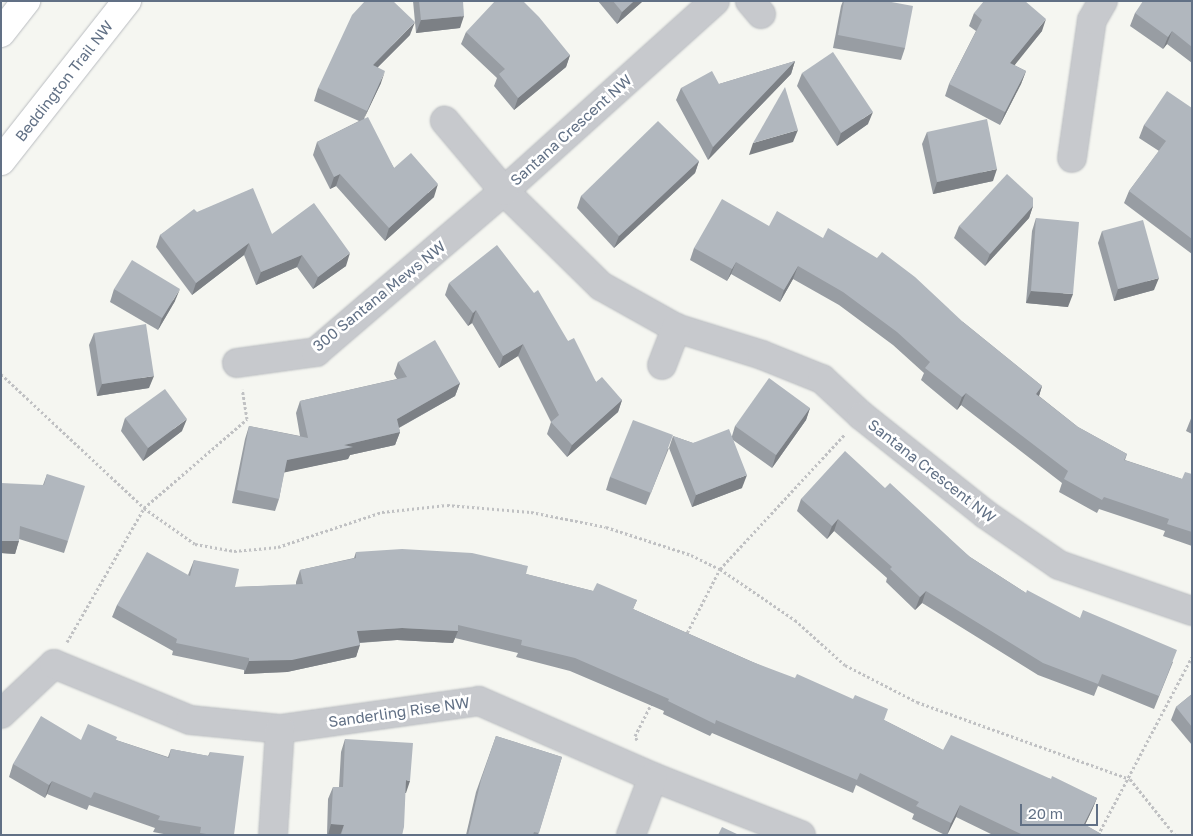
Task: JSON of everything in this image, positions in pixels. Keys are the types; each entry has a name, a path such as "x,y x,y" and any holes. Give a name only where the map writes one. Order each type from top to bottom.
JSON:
{"main road":[{"path":"1,26 24,1"},
{"path":"1,33 24,1"},
{"name":"Beddington Trail NW","path":"1,161 127,1"}],"street":[{"name":"Santana Crescent NW","path":"715,1 504,191 601,286 676,328 762,355 822,379 862,416 985,514 1059,565 1192,611"},
{"path":"1072,158 1092,20 1103,1"},
{"path":"445,121 504,191"},
{"name":"300 Santana Mews NW","path":"237,363 316,352 504,191"},
{"path":"662,365 676,328"},
{"path":"1,714 54,664"},
{"name":"Sanderling Rise NW","path":"54,664 190,720 280,729 480,701 653,777 801,835"},
{"path":"273,835 280,729"},
{"path":"631,835 653,777"}],"path":[{"path":"54,664 144,508 246,420 237,363"},
{"path":"1,374 144,508 195,544 234,551 278,547 382,512 448,505 531,512 606,527 691,555 720,569 795,620 845,665 917,702 1130,779 1175,835"},
{"path":"684,639 720,569 862,416"},
{"path":"1098,835 1130,779 1192,657"},
{"path":"653,701 635,736 653,777"}],"building":[{"path":"365,1 393,1 415,22 373,65 385,71 367,111 318,88 352,15"},
{"path":"419,1 463,1 464,16 421,20"},
{"path":"495,1 523,1 539,17 570,55 518,98 499,74 505,69 466,32"},
{"path":"613,1 634,1 622,12"},
{"path":"844,1 886,1 913,6 905,48 838,35"},
{"path":"984,1 1025,1 1046,19 1010,63 1026,71 1005,112 949,84 982,20 974,13"},
{"path":"1143,1 1192,1 1192,47 1172,31 1168,37 1135,13"},
{"path":"833,52 873,112 841,133 802,73"},
{"path":"795,61 713,147 681,88 712,71 719,84"},
{"path":"785,87 798,130 753,143"},
{"path":"1167,91 1192,108 1192,239 1129,191 1166,141 1144,125"},
{"path":"368,117 394,168 411,153 438,184 389,228 340,174 334,177 317,142"},
{"path":"987,119 997,169 937,182 927,132"},
{"path":"658,121 699,161 619,236 581,196"},
{"path":"1007,174 1033,198 1033,206 990,254 959,226"},
{"path":"253,188 272,234 314,203 350,253 318,277 302,255 261,272 249,243 196,283 160,235 194,209 197,212"},
{"path":"722,199 769,226 777,211 823,238 828,228 877,258 882,252 915,277 963,322 1042,386 1036,394 1078,427 1127,454 1124,460 1182,479 1185,472 1192,474 1192,532 1167,524 1169,519 1104,497 1102,500 1064,479 1068,471 966,393 962,397 925,368 930,362 897,332 843,292 798,266 784,290 736,262 732,269 694,248"},
{"path":"1036,218 1079,222 1073,294 1031,291"},
{"path":"1143,220 1159,278 1118,289 1102,231"},
{"path":"497,245 534,293 538,290 568,341 574,338 596,382 602,377 622,400 572,445 551,422 559,415 523,344 503,356 476,310 473,313 449,283"},
{"path":"132,260 180,289 162,318 114,289"},
{"path":"146,324 154,376 102,384 94,333"},
{"path":"435,340 460,383 397,419 400,432 344,445 353,447 287,460 279,499 237,490 249,426 308,438 300,401 407,377 398,362"},
{"path":"769,378 810,408 776,455 735,426"},
{"path":"165,389 187,419 148,448 125,418"},
{"path":"633,420 673,435 651,493 610,477"},
{"path":"729,429 747,475 696,495 673,436 693,443"},
{"path":"845,451 885,488 890,483 970,557 1026,593 1027,590 1080,618 1083,610 1177,650 1159,696 1102,674 1098,684 1043,663 926,591 920,597 890,569 892,567 838,519 832,526 801,499"},
{"path":"47,474 85,486 68,541 20,526 19,541 1,541 1,483 44,485"},
{"path":"402,549 472,553 528,566 526,574 593,591 597,583 637,600 633,609 750,661 795,678 797,674 853,699 855,695 888,709 884,720 943,750 951,735 1051,779 1052,776 1097,798 1084,824 1103,835 1023,835 960,805 951,823 916,806 919,802 860,773 857,780 716,720 715,724 668,701 669,699 575,658 521,645 522,640 458,625 458,631 402,628 357,631 360,645 292,660 249,661 249,658 176,643 177,639 117,605 147,552 190,576 194,560 239,569 235,587 303,584 300,570 356,558 356,552"},
{"path":"1192,694 1192,727 1176,707"},
{"path":"41,716 81,740 88,724 117,737 116,740 169,758 171,749 209,756 210,752 244,756 234,835 200,833 201,827 158,820 160,816 94,792 91,798 52,781 49,785 13,764"},
{"path":"496,736 562,757 539,833 534,832 533,835 468,835 481,780"},
{"path":"345,739 413,743 410,781 406,780 402,835 341,835 344,825 331,824 333,787 343,787"},
{"path":"722,827 739,835 718,835"}]}
